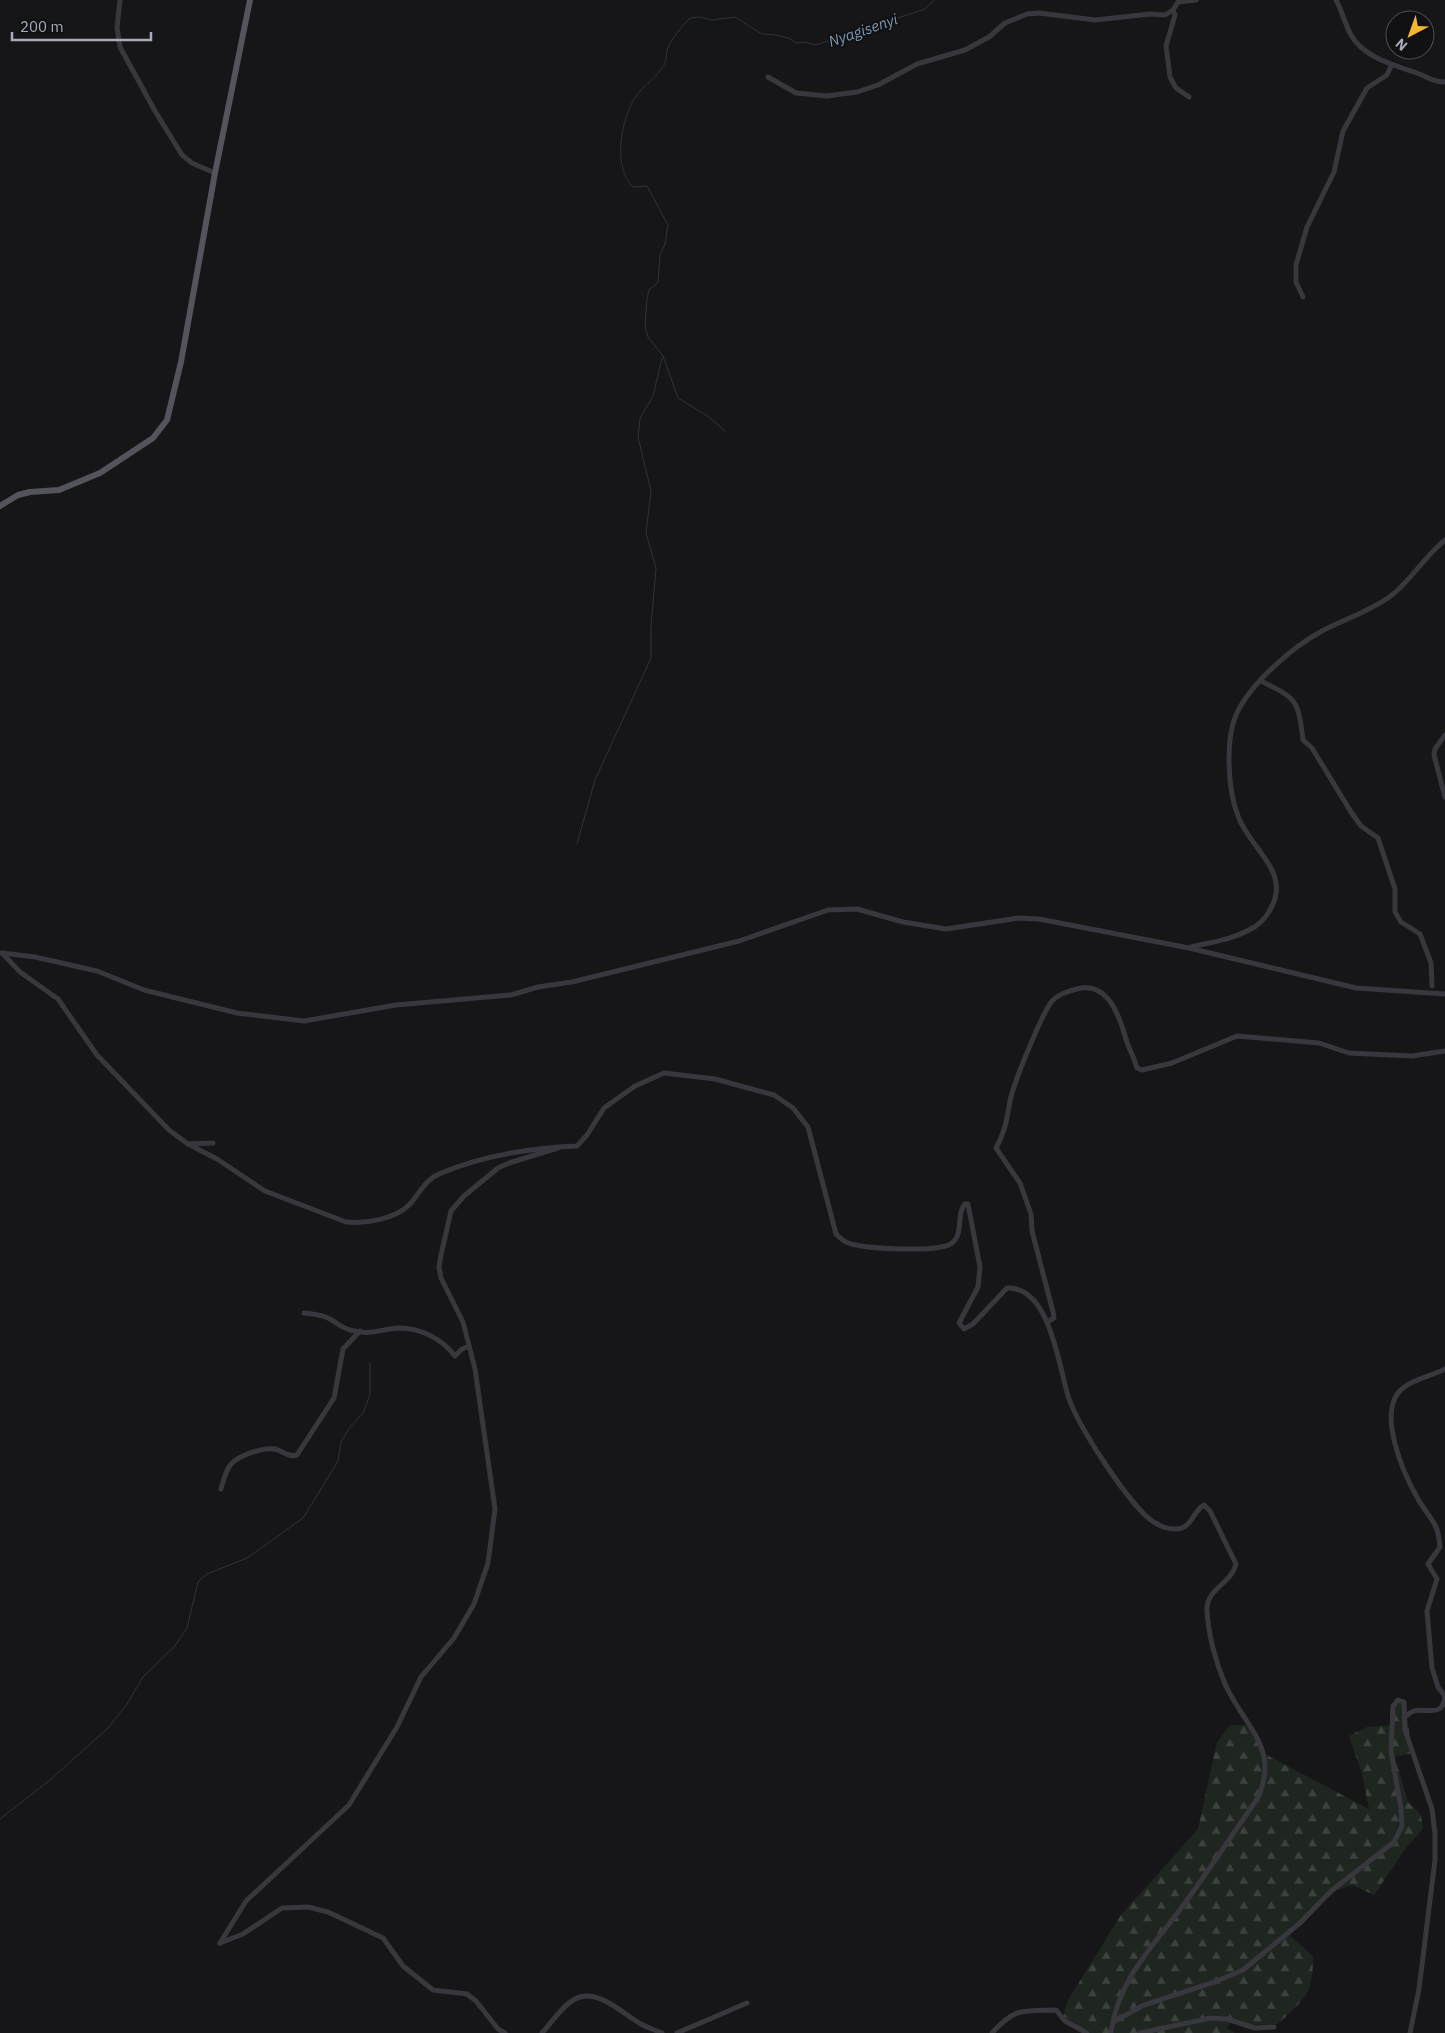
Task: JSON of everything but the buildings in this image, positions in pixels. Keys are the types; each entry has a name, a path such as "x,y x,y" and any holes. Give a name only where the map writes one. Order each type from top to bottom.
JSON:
{"main road":[{"path":"0,506 18,495 65,489 100,473 153,438 167,420 172,406 199,270 215,173 250,0"}],"street":[{"path":"120,0 118,38 124,57 182,154 192,163 215,173"},
{"path":"768,76 796,94 827,96 845,94 878,85 918,64 965,50 989,37 1005,23 1027,14 1039,13 1095,20 1150,14 1165,15 1173,10 1178,2 1196,0"},
{"path":"1336,0 1351,36 1357,43 1391,66 1419,74 1433,82 1445,82"},
{"path":"1173,10 1175,15 1166,46 1170,76 1176,88 1189,97"},
{"path":"1303,297 1296,282 1296,265 1307,227 1334,172 1343,131 1367,88 1386,75 1391,66"},
{"path":"1189,948 1224,940 1248,931 1259,924 1269,913 1278,885 1276,874 1245,832 1232,797 1230,754 1232,728 1237,714 1260,681 1296,649 1321,632 1394,594 1430,553 1445,540"},
{"path":"1260,681 1289,695 1299,708 1303,740 1312,748 1361,826 1378,838 1395,889 1395,912 1401,922 1420,934 1431,963 1432,986"},
{"path":"1445,735 1435,749 1434,755 1445,797"},
{"path":"1,953 35,957 97,971 144,990 237,1013 304,1021 396,1005 510,995 739,941 809,915 847,908 903,922 946,929 1019,918 1039,920 1189,948 1356,988 1445,994"},
{"path":"1,953 20,972 58,999 105,1064 169,1130 188,1144 217,1159 266,1191 346,1222 357,1223 393,1216 403,1211 436,1175 456,1167 486,1158 549,1146 577,1146 587,1135 604,1108 635,1086 664,1073 715,1079 774,1096 793,1108 808,1127 836,1234 842,1240 861,1245 926,1250 949,1245 957,1238 962,1208 965,1204 968,1204 980,1267 978,1287 959,1323 961,1327 964,1329 973,1324 1006,1288 1014,1288 1022,1292 1037,1305 1047,1322 1055,1343 1069,1399 1099,1453 1133,1502 1148,1518 1162,1526 1177,1529 1189,1524 1204,1505 1210,1511 1234,1558 1234,1570 1227,1581 1214,1591 1209,1599 1207,1609 1225,1684 1257,1740 1265,1759 1265,1782 1258,1798 1179,1911 1137,1964 1113,2022 1111,2033"},
{"path":"1047,1322 1054,1318 1054,1312 1032,1231 1031,1214 1020,1183 996,1148 1006,1124 1010,1101 1031,1047 1044,1015 1057,996 1091,987 1102,992 1115,1009 1123,1026 1137,1068 1142,1070 1172,1063 1237,1036 1319,1043 1349,1053 1412,1056 1445,1050"},
{"path":"188,1144 213,1143"},
{"path":"505,2033 498,2029 476,2001 467,1994 433,1990 403,1966 383,1938 328,1912 308,1906 282,1908 243,1934 220,1943 246,1901 349,1805 397,1727 421,1677 454,1638 476,1597 488,1562 495,1509 487,1440 469,1346 463,1322 441,1278 439,1267 448,1220 453,1206 498,1168 564,1146"},
{"path":"304,1313 325,1316 351,1331 369,1334 398,1328 411,1329 442,1342 451,1349 455,1356 462,1349 469,1346"},
{"path":"221,1489 229,1466 234,1461 256,1451 275,1449 292,1457 297,1455 334,1398 343,1350 360,1331"},
{"path":"1404,1718 1417,1710 1434,1711 1440,1707 1445,1696 1438,1687 1432,1668 1426,1611 1429,1599 1437,1583 1437,1579 1428,1564 1440,1547 1436,1526 1415,1493 1399,1458 1394,1443 1391,1412 1394,1401 1402,1388 1445,1369"},
{"path":"1113,2022 1144,2005 1217,1981 1243,1970 1300,1923 1331,1891 1394,1842 1402,1826 1402,1809 1391,1751 1393,1706 1398,1700 1404,1702 1404,1718 1414,1760 1432,1809 1435,1834 1435,1860 1419,1989 1410,2033"},
{"path":"542,2033 569,2004 583,1997 594,1997 606,2001 644,2025 662,2033"},
{"path":"677,2033 748,2003"},
{"path":"992,2033 1006,2017 1022,2012 1056,2010 1073,2027 1087,2033"},
{"path":"1140,2033 1212,2018 1227,2019 1255,2028 1274,2027"}],"green space":[{"path":"1398,1701 1404,1703 1413,1753 1395,1757 1408,1802 1421,1815 1423,1829 1406,1848 1374,1895 1352,1885 1337,1890 1287,1933 1313,1956 1313,1969 1306,1995 1278,2024 1245,2025 1231,2022 1227,2028 1235,2033 1091,2033 1063,2016 1068,2000 1121,1915 1198,1829 1217,1742 1230,1725 1251,1725 1265,1754 1369,1809 1362,1774 1349,1736 1367,1727 1392,1725 1393,1707"}],"waterway":[{"name":"Nyagisenyi","path":"725,431 709,417 678,398 663,356 648,337 645,326 647,298 649,290 658,282 660,255 665,244 668,225 647,186 633,187 626,178 622,168 621,143 626,117 631,106 639,92 661,69 665,63 671,41 690,18 700,17 712,20 735,17 762,34 777,35 791,39 796,43 805,42 816,45 925,9 934,0"},
{"path":"577,844 595,780 651,658 651,626 656,568 646,533 651,491 638,437 640,418 653,396 662,358"},
{"path":"0,1819 50,1780 108,1728 127,1704 143,1677 174,1647 187,1628 198,1582 207,1574 247,1558 303,1518 338,1461 341,1442 350,1427 363,1413 370,1395 370,1363"}]}
